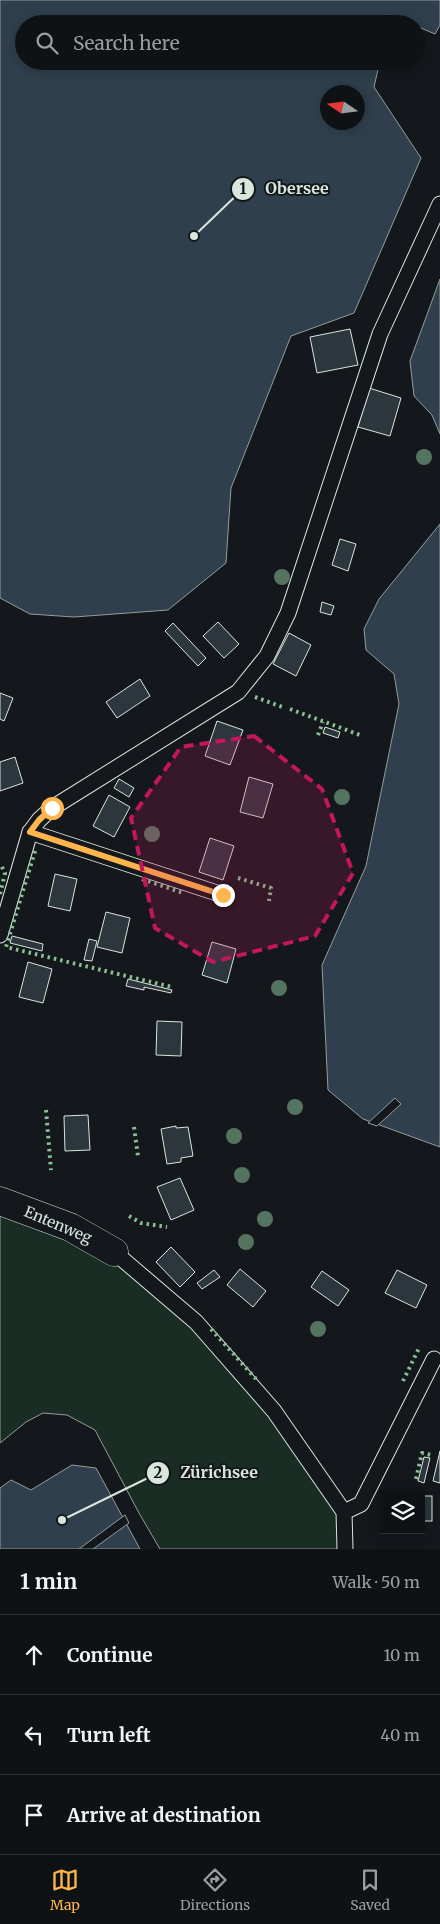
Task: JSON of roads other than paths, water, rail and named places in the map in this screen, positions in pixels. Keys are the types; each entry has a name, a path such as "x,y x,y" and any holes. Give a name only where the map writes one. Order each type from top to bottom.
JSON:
{"street":[{"name":"Entenweg","path":"0,1201 70,1228 114,1252"}],"lane":[{"path":"0,934 30,832 39,820 52,808 238,692 267,656 288,612 380,334 440,204"},
{"path":"30,832 223,895"},
{"path":"114,1252 196,1322 274,1412 344,1512 345,1549"},
{"path":"344,1512 361,1504 434,1358"}],"water":[{"path":"0,0 440,0 440,25 435,34 425,30 425,15 15,15 15,70 378,70 374,87 421,158 354,313 291,336 231,488 226,563 168,610 74,617 30,614 0,598"},
{"path":"440,279 440,434 432,415 414,396 410,361"},
{"path":"440,524 440,1147 363,1119 328,1090 322,965 366,866 399,704 394,674 366,650 364,629 379,599"},
{"path":"72,1465 96,1468 140,1549 0,1549 0,1488 11,1480 31,1490"}],"place":[{"name":"Obersee","path":"194,236"},
{"name":"Zürichsee","path":"62,1520"}]}
